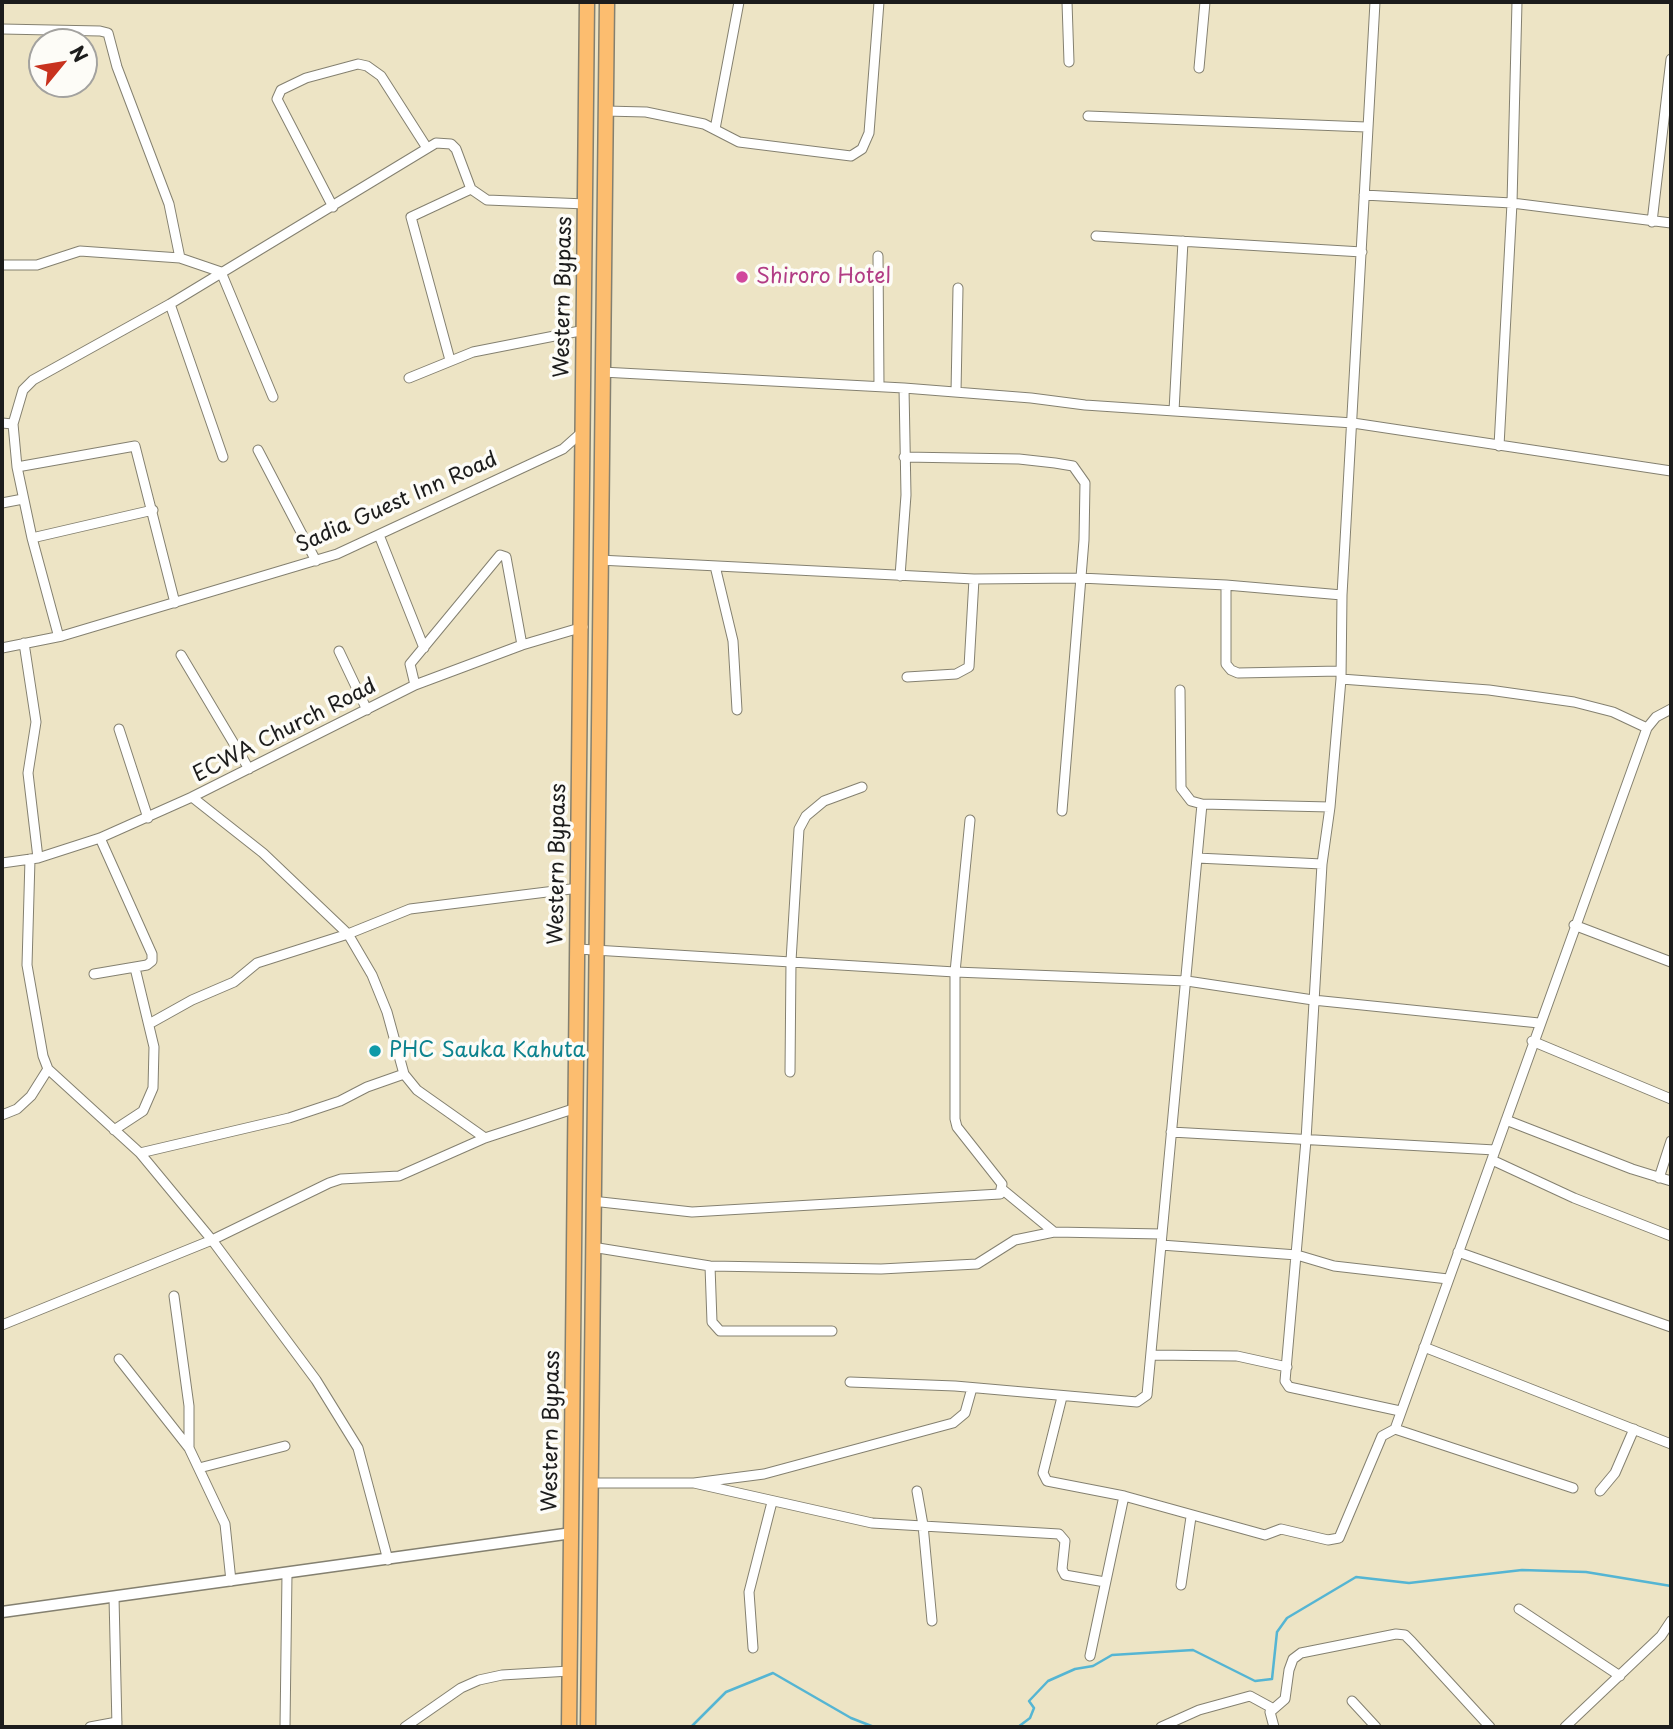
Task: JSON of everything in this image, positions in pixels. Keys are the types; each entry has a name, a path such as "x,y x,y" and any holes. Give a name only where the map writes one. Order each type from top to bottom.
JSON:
{"main road":[{"name":"Western Bypass","path":"569,1727 583,627 582,432 587,2"},
{"name":"Western Bypass","path":"588,1727 607,2"}],"street":[{"path":"715,129 739,2"},
{"path":"605,111 646,112 704,124 738,142 851,156 862,149 869,133 879,2"},
{"path":"1067,2 1069,62"},
{"path":"1199,68 1205,2"},
{"path":"1375,2 1366,127 1340,675 1330,807 1322,864 1306,1140 1285,1381 1289,1387 1400,1411"},
{"path":"1499,446 1512,203 1517,2"},
{"path":"2,29 107,33 117,67 169,204 180,258"},
{"path":"1652,222 1671,59"},
{"path":"333,207 277,99 281,90 306,78 358,64 367,66 381,76 427,148"},
{"path":"1088,117 1366,127"},
{"path":"58,634 32,538 17,467 13,424 23,390 33,380 170,304 436,143 451,144 471,189 487,200 586,204"},
{"path":"450,359 411,218 471,189"},
{"path":"1364,195 1512,203 1671,223"},
{"path":"1096,236 1362,252"},
{"path":"1174,411 1184,241"},
{"path":"2,265 37,265 76,251 180,258 221,272 273,397"},
{"path":"878,256 880,386"},
{"path":"956,392 958,288"},
{"path":"170,304 223,457"},
{"path":"409,378 450,359 473,352 585,330"},
{"path":"602,372 880,386 1085,405 1353,423 1671,471"},
{"path":"900,576 906,495 904,388"},
{"path":"2,423 13,424"},
{"name":"Sadia Guest Inn Road","path":"2,648 175,603 316,561 379,535 563,449 582,432"},
{"path":"17,467 135,446 175,603"},
{"path":"563,449 582,463"},
{"path":"258,450 316,561"},
{"path":"904,457 1019,458 1073,466 1085,483 1062,811"},
{"path":"2,503 23,499"},
{"path":"32,538 153,510"},
{"path":"379,535 424,648"},
{"path":"415,685 408,668 500,555 506,557 522,645"},
{"path":"599,560 974,579 1080,578 1226,585 1342,595"},
{"path":"715,566 733,641 737,710"},
{"path":"907,677 956,674 969,667 974,579"},
{"path":"1226,585 1226,664 1238,673 1340,675 1489,690 1574,702 1613,712 1647,728"},
{"name":"ECWA Church Road","path":"2,863 34,858 100,838 192,797 415,685 522,645 583,627"},
{"path":"24,643 36,722 28,773 34,858 27,965 43,1056 48,1069 140,1153 212,1240 316,1380 352,1436 388,1560"},
{"path":"339,651 367,710"},
{"path":"181,655 249,769"},
{"path":"1180,690 1181,788 1191,801 1202,804 1330,807"},
{"path":"1062,1397 1042,1473 1044,1479 1124,1496 1191,1517 1265,1535 1281,1529 1334,1540 1341,1534 1382,1436 1395,1429 1532,1041 1647,728 1656,718 1671,709"},
{"path":"119,729 148,818"},
{"path":"790,1072 791,961 799,829 806,816 824,801 862,787"},
{"path":"192,797 263,853 348,934 372,975 387,1012 404,1074 417,1090 485,1138"},
{"path":"850,1382 1142,1401 1147,1395 1202,804"},
{"path":"970,820 955,972 954,1119 957,1127 1002,1184 1003,1190 1054,1231"},
{"path":"94,974 135,968 152,961 152,954 100,838"},
{"path":"1198,858 1322,864"},
{"path":"149,1024 192,1000 234,982 257,963 348,934 410,909 579,888"},
{"path":"1574,925 1671,962"},
{"path":"578,949 955,972 1187,981 1314,1000 1539,1023"},
{"path":"114,1130 143,1111 150,1101 155,1058 135,968"},
{"path":"1532,1041 1671,1099"},
{"path":"2,1115 16,1109 31,1096 48,1069"},
{"path":"140,1153 289,1118 340,1101 404,1074"},
{"path":"2,1325 212,1240 329,1183 341,1179 399,1176 485,1138 576,1108"},
{"path":"1506,1120 1671,1181"},
{"path":"1171,1132 1493,1155 1574,1198 1671,1236"},
{"path":"1659,1178 1671,1141"},
{"path":"592,1201 692,1212 993,1195 1003,1190"},
{"path":"592,1247 710,1266 881,1269 977,1264 1015,1240 1054,1231 1162,1234"},
{"path":"1161,1245 1297,1255 1334,1266 1448,1279"},
{"path":"1458,1252 1671,1327"},
{"path":"710,1266 712,1322 720,1331 832,1331"},
{"path":"174,1296 188,1406 189,1448"},
{"path":"1424,1347 1671,1444"},
{"path":"1152,1355 1237,1356 1287,1367"},
{"path":"119,1359 189,1448 200,1468 225,1524 232,1581"},
{"path":"591,1483 694,1483 764,1474 953,1423 965,1413 971,1388"},
{"path":"1395,1429 1573,1488"},
{"path":"1600,1492 1615,1473 1634,1429"},
{"path":"200,1468 285,1446"},
{"path":"694,1483 872,1523 1059,1534 1065,1541 1062,1569 1065,1575 1105,1582"},
{"path":"917,1491 932,1621"},
{"path":"1090,1656 1124,1496"},
{"path":"752,1648 750,1592 772,1502"},
{"path":"1181,1584 1191,1517"},
{"path":"2,1612 572,1533"},
{"path":"285,1727 287,1574"},
{"path":"90,1727 117,1725 114,1597"},
{"path":"1519,1609 1620,1676"},
{"path":"1565,1727 1661,1636 1671,1621"},
{"path":"1274,1727 1270,1716 1272,1709 1285,1699 1293,1659 1301,1653 1396,1634 1405,1635 1490,1727"},
{"path":"405,1727 461,1688 479,1681 502,1675 570,1671"},
{"path":"1161,1727 1183,1723 1250,1696 1272,1709"},
{"path":"1352,1701 1376,1727"}],"waterway":[{"path":"1018,1727 1030,1718 1034,1708 1029,1701 1048,1681 1075,1669 1093,1666 1112,1655 1193,1650 1255,1681 1272,1679 1277,1632 1287,1618 1356,1577 1409,1583 1522,1570 1586,1572 1671,1586"},
{"path":"691,1727 726,1692 773,1673 851,1718 874,1727"},
{"path":"885,1727 968,1727"}],"place":[{"name":"Shiroro Hotel","path":"742,277"},
{"name":"PHC Sauka Kahuta","path":"375,1051"}]}
